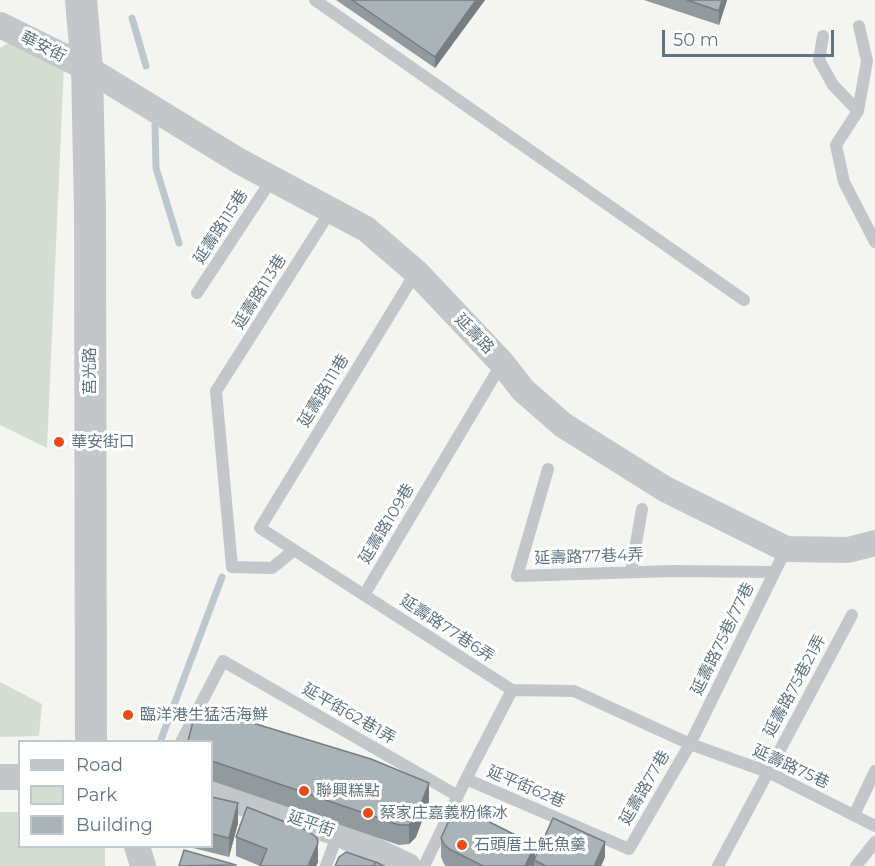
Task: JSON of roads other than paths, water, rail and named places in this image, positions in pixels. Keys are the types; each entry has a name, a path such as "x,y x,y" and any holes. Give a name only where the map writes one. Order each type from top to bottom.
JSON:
{"street":[{"name":"莒光路","path":"81,0 87,68 90,209 91,740"},
{"name":"華安街","path":"0,25 87,68"},
{"name":"延壽路","path":"87,68 272,179 366,229 416,272 502,363 523,390 563,425 780,560 849,550 875,543"},
{"path":"0,777 18,777"},
{"name":"延平街","path":"213,792 338,833 408,866"},
{"path":"138,848 143,866"}],"lane":[{"path":"315,0 744,300"},
{"path":"859,26 867,61 858,111 836,145 844,183 875,242"},
{"path":"823,36 819,60 833,86 858,111"},
{"name":"延壽路115巷","path":"197,293 272,179"},
{"name":"延壽路113巷","path":"293,551 272,568 232,567 216,391 331,210"},
{"name":"延壽路111巷","path":"293,551 260,528 416,272"},
{"name":"延壽路109巷","path":"364,595 502,363"},
{"name":"延壽路77巷4弄","path":"548,469 517,576 632,572 780,560"},
{"path":"632,572 642,509"},
{"path":"293,551 364,595"},
{"name":"延壽路75巷/77巷","path":"690,744 780,560"},
{"name":"延壽路77巷6弄","path":"364,595 512,690"},
{"name":"延壽路75巷21弄","path":"718,866 852,615"},
{"name":"延平街62巷1弄","path":"182,740 223,661 458,796"},
{"path":"466,779 512,690 574,691 690,744"},
{"name":"延壽路75巷","path":"690,744 768,772 875,826"},
{"name":"延壽路77巷","path":"629,849 690,744"},
{"path":"854,815 875,771"},
{"name":"延平街62巷","path":"424,866 466,779 629,849"},
{"path":"326,866 338,833"},
{"path":"856,866 875,842"}],"waterway":[{"path":"132,18 146,66"},
{"path":"155,125 156,168 179,243"},
{"path":"161,740 222,577"}],"place":[{"name":"華安街口","path":"59,442"},
{"name":"臨洋港生猛活海鮮","path":"128,715"},
{"name":"聯興糕點","path":"304,791"},
{"name":"蔡家庄嘉義粉條冰","path":"368,813"},
{"name":"石頭厝土魠魚羹","path":"462,845"}]}
